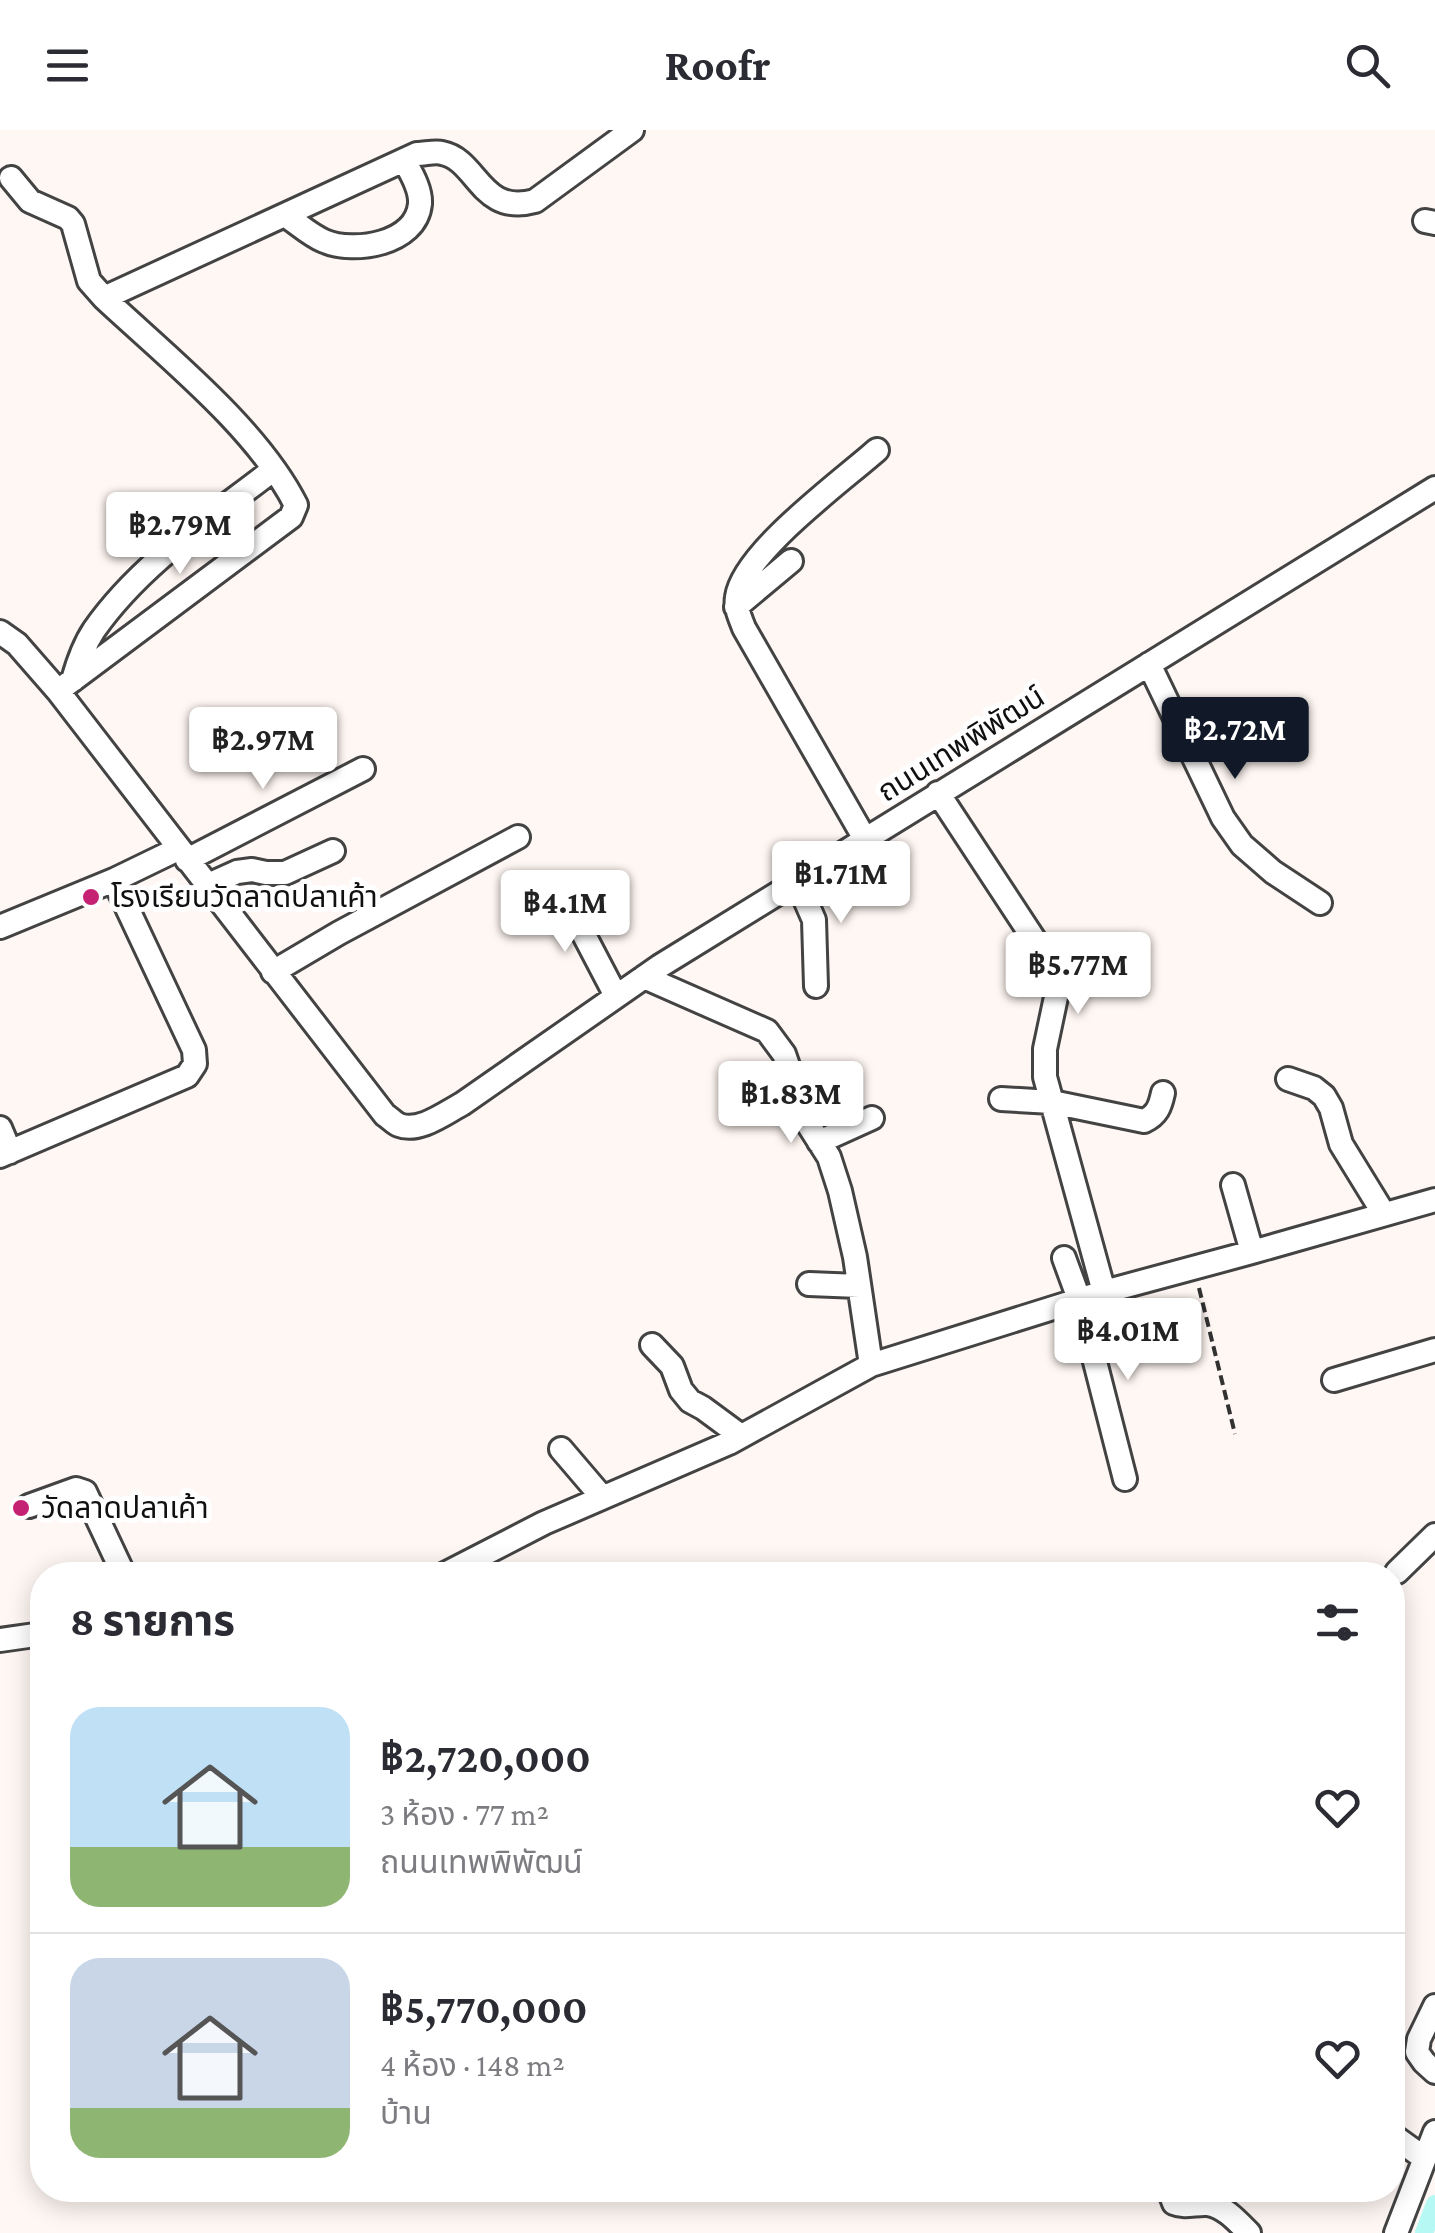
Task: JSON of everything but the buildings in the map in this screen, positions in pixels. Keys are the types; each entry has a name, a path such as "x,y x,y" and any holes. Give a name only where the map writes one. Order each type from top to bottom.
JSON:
{"street":[{"path":"104,298 418,154 441,152 457,160 486,191 518,206 536,201 632,130"},
{"path":"285,214 321,240 341,246 366,247 399,236 416,217 420,206 419,192 404,160"},
{"path":"11,178 30,201 68,218 89,280 257,446 296,505 291,517 65,685"},
{"path":"864,839 744,628 736,607 744,573 766,547 877,450"},
{"path":"65,685 94,630 148,568 274,470"},
{"name":"ถนนเทพพิพัฒน์","path":"0,632 65,685 182,854 385,1115 400,1126 414,1126 462,1104 644,977 1435,488"},
{"path":"736,607 791,561"},
{"path":"1149,664 1223,818 1242,845 1320,903"},
{"path":"0,927 182,854 364,769"},
{"path":"938,793 1049,962 1056,997 1045,1049 1045,1077 1104,1292"},
{"path":"273,972 518,837"},
{"path":"206,886 237,872 285,873 333,851"},
{"path":"0,1128 5,1154 187,1076 196,1064 194,1050 114,880"},
{"path":"797,881 814,920 816,986"},
{"path":"560,889 616,996"},
{"path":"644,977 767,1031 784,1054 808,1124 829,1157 840,1191 871,1366"},
{"path":"1288,1079 1324,1096 1341,1144 1384,1214"},
{"path":"1001,1099 1052,1102 1144,1122 1154,1117 1163,1093"},
{"path":"819,1142 872,1118"},
{"path":"1233,1185 1252,1252"},
{"path":"468,1562 544,1523 741,1436 871,1366 1079,1299 1435,1200"},
{"path":"1064,1258 1079,1299 1125,1479"},
{"path":"809,1284 859,1286"},
{"path":"652,1345 672,1366 690,1401 741,1436"},
{"path":"1334,1380 1435,1350"},
{"path":"562,1449 602,1498"},
{"path":"29,1506 76,1490 85,1492 118,1562"},
{"path":"1405,1564 1435,1535"},
{"path":"0,1640 30,1636"},
{"path":"1435,2006 1417,2052 1435,2072"},
{"path":"1396,2233 1435,2132"},
{"path":"1405,2144 1424,2158"},
{"path":"1174,2202 1220,2208 1249,2233"}],"path":[{"path":"1194,1268 1235,1434"}],"waterway":[{"path":"1424,2233 1435,2204"}],"place":[{"name":"โรงเรียนวัดลาดปลาเค้า","path":"91,897"},
{"name":"วัดลาดปลาเค้า","path":"21,1508"}]}
